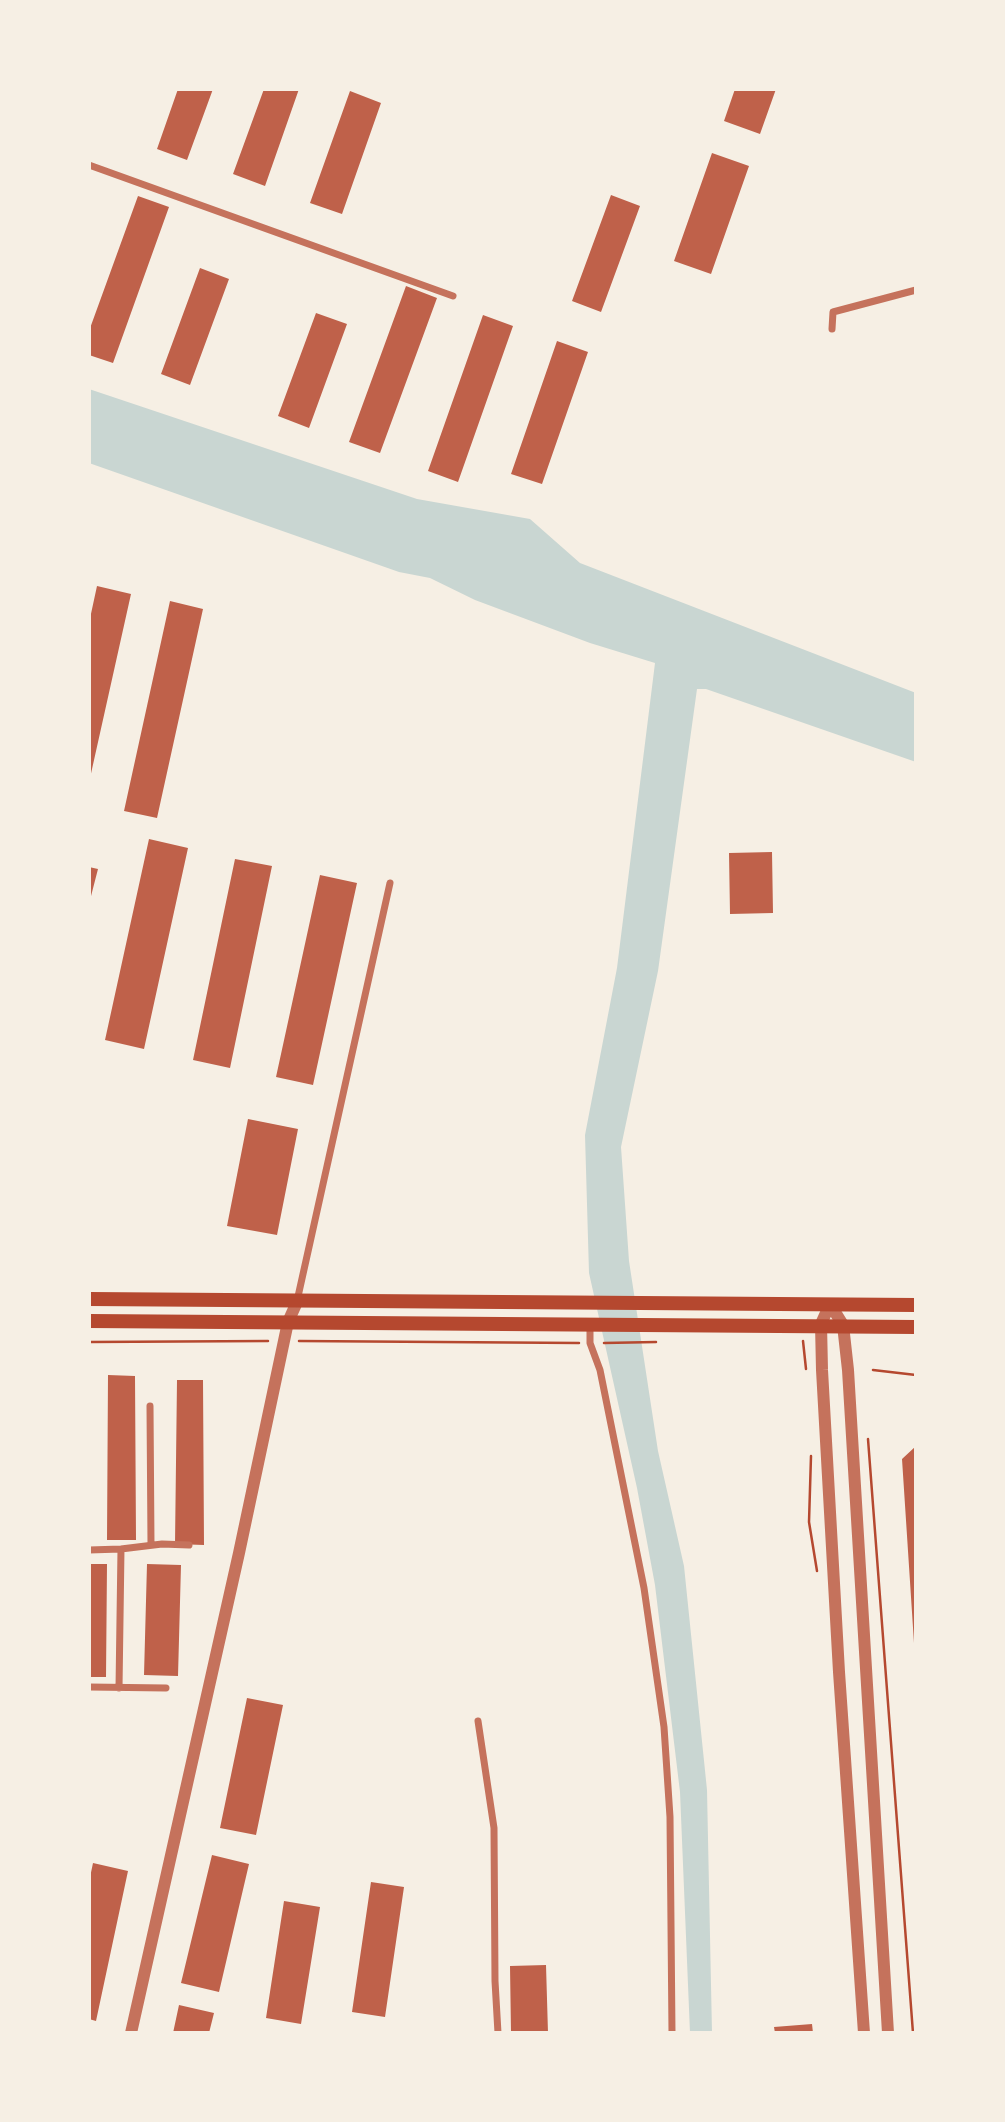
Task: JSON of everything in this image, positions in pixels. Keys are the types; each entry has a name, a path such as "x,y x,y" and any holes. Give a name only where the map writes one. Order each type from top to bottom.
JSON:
{"main road":[{"path":"89,1299 916,1305"},
{"path":"89,1321 821,1324 916,1327"}],"street":[{"path":"89,165 453,296"},
{"path":"832,329 834,312 916,290"},
{"path":"131,2033 288,1322 297,1302 390,883"},
{"path":"830,1304 821,1324 821,1340 864,2033"},
{"path":"830,1304 843,1325 850,1398 888,2033"},
{"path":"590,1325 590,1343 600,1370 644,1588 664,1727 670,1816 671,2033"},
{"path":"150,1406 151,1545"},
{"path":"89,1550 189,1545"},
{"path":"119,1688 121,1549"},
{"path":"89,1687 166,1688"},
{"path":"478,1721 494,1828 498,2033"},
{"path":"861,1982 884,1982"}],"path":[{"path":"803,1341 821,1340"},
{"path":"89,1342 657,1342"},
{"path":"873,1370 916,1374"},
{"path":"869,1439 913,2033"}],"shaded area":[{"path":"89,389 417,499 530,519 580,563 916,693 916,762 706,689 697,689 658,971 621,1147 629,1261 658,1451 684,1566 707,1790 712,2033 690,2033 680,1792 655,1585 637,1488 589,1273 585,1135 617,968 655,663 590,643 475,600 430,578 399,572 89,463"}],"building":[{"path":"178,89 213,89 187,160 157,149"},
{"path":"264,89 299,89 265,186 233,174"},
{"path":"735,89 776,89 760,134 724,121"},
{"path":"350,91 381,103 342,214 310,203"},
{"path":"712,153 749,166 711,274 674,261"},
{"path":"611,195 640,206 601,312 572,301"},
{"path":"138,196 169,207 113,363 89,355 89,331"},
{"path":"200,268 229,279 190,385 161,374"},
{"path":"406,286 437,298 380,453 349,442"},
{"path":"316,313 347,324 309,428 278,416"},
{"path":"483,315 513,326 458,482 428,471"},
{"path":"557,341 588,352 542,484 511,474"},
{"path":"97,586 131,594 90,778 89,623"},
{"path":"170,601 203,609 157,818 124,811"},
{"path":"149,839 188,848 144,1049 105,1040"},
{"path":"772,852 773,913 730,914 729,853"},
{"path":"235,859 272,866 230,1068 193,1060"},
{"path":"89,867 98,869 90,900 89,900"},
{"path":"320,875 357,883 313,1085 276,1077"},
{"path":"248,1119 298,1129 277,1235 227,1226"},
{"path":"108,1375 135,1376 136,1540 107,1540"},
{"path":"177,1380 203,1380 204,1545 175,1544"},
{"path":"916,1446 916,1643 914,1643 902,1459"},
{"path":"89,1564 107,1564 106,1677 89,1677"},
{"path":"147,1564 181,1565 178,1676 144,1675"},
{"path":"247,1698 283,1705 256,1835 220,1828"},
{"path":"212,1855 249,1864 219,1992 181,1983"},
{"path":"93,1863 128,1871 96,2021 89,2019 89,1882"},
{"path":"371,1882 404,1887 385,2017 352,2012"},
{"path":"284,1901 320,1907 301,2024 266,2018"},
{"path":"546,1965 548,2033 511,2033 510,1966"},
{"path":"179,2005 214,2013 209,2033 173,2033"},
{"path":"812,2024 813,2033 775,2033 774,2027"}]}
